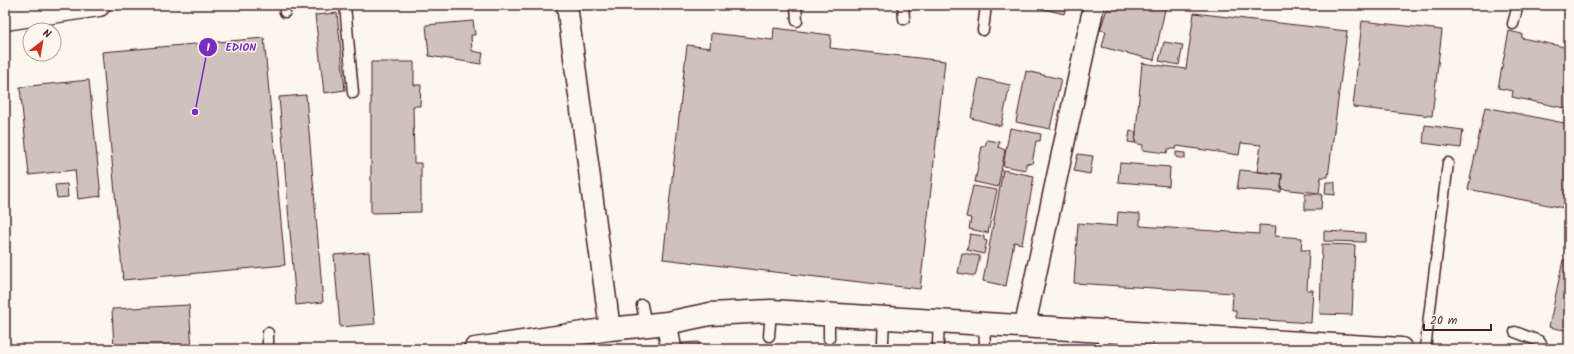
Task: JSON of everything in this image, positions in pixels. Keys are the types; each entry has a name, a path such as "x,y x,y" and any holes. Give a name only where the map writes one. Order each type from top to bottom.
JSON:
{"street":[{"path":"5,19 99,5"},
{"path":"567,5 610,329"},
{"path":"1025,325 1094,5"},
{"path":"487,348 548,343 610,329 644,315 667,323 710,314 771,311 1025,325 1104,340 1401,349"},
{"path":"667,323 671,349"}],"lane":[{"path":"345,5 353,92"},
{"path":"796,5 797,21"},
{"path":"903,5 904,19"},
{"path":"983,30 986,5"},
{"path":"1513,24 1518,5"},
{"path":"1425,349 1448,163"},
{"path":"769,336 771,311"},
{"path":"829,314 829,339"},
{"path":"884,317 884,341"},
{"path":"938,344 939,320"},
{"path":"984,323 985,346"},
{"path":"1515,332 1539,341 1544,349"},
{"path":"268,333 268,349"}],"building":[{"path":"1028,5 1066,5 1064,14"},
{"path":"1113,5 1166,5 1154,60 1102,47 1106,31 1100,30 1107,9 1112,10"},
{"path":"337,13 345,90 324,93 315,15"},
{"path":"1194,13 1347,31 1328,177 1321,177 1319,193 1281,189 1282,174 1257,172 1261,145 1241,143 1239,155 1177,146 1176,149 1168,149 1167,153 1142,150 1143,145 1135,143 1142,63 1186,69"},
{"path":"473,21 475,35 471,35 472,51 483,53 481,64 429,56 426,25"},
{"path":"1362,21 1442,30 1432,116 1353,107"},
{"path":"774,28 831,35 830,48 945,61 920,289 663,259 687,45 710,48 711,33 773,40"},
{"path":"1509,31 1522,34 1522,38 1569,48 1569,109 1512,97 1513,91 1498,88"},
{"path":"264,38 285,265 123,280 102,52"},
{"path":"1164,42 1183,45 1179,65 1159,61"},
{"path":"371,62 414,62 414,85 421,85 420,106 413,106 414,163 421,163 421,212 371,213"},
{"path":"1026,71 1061,79 1050,129 1016,122"},
{"path":"979,78 1010,85 1001,126 971,118"},
{"path":"89,80 101,196 78,199 75,170 29,175 20,87"},
{"path":"306,95 323,302 296,305 279,97"},
{"path":"1485,107 1569,124 1569,209 1468,189"},
{"path":"1425,125 1463,130 1461,148 1423,143"},
{"path":"1010,128 1041,134 1040,141 1036,141 1032,164 1026,163 1026,170 1003,166"},
{"path":"1130,131 1136,132 1135,143 1128,142"},
{"path":"987,140 1000,142 998,147 1005,150 998,187 975,182 982,146 985,146"},
{"path":"1176,152 1185,153 1185,159 1176,157"},
{"path":"1078,154 1093,156 1090,174 1074,171"},
{"path":"1120,163 1170,167 1169,186 1118,182"},
{"path":"1003,170 1034,176 1022,244 1014,242 1006,286 983,281"},
{"path":"1240,170 1282,174 1281,192 1237,189"},
{"path":"1326,182 1335,182 1335,195 1325,194"},
{"path":"67,184 68,197 57,198 55,185"},
{"path":"973,186 997,190 988,233 969,229 971,218 966,217"},
{"path":"1305,194 1322,194 1321,210 1305,210"},
{"path":"1118,212 1140,214 1140,226 1259,234 1259,225 1276,226 1275,236 1302,238 1301,250 1309,250 1307,290 1313,290 1311,323 1236,318 1236,310 1232,310 1233,293 1074,283 1078,223 1117,226"},
{"path":"1324,231 1365,233 1365,242 1324,241"},
{"path":"970,234 984,236 984,240 987,241 984,254 967,250"},
{"path":"1322,244 1355,245 1352,315 1320,314"},
{"path":"369,252 375,324 340,327 334,255"},
{"path":"962,253 980,256 975,276 958,273"},
{"path":"1563,260 1569,261 1569,331 1549,327"},
{"path":"189,305 192,349 114,349 112,309"},
{"path":"699,342 700,349 682,349 682,343"}],"place":[{"name":"EDION","path":"195,112"}]}
